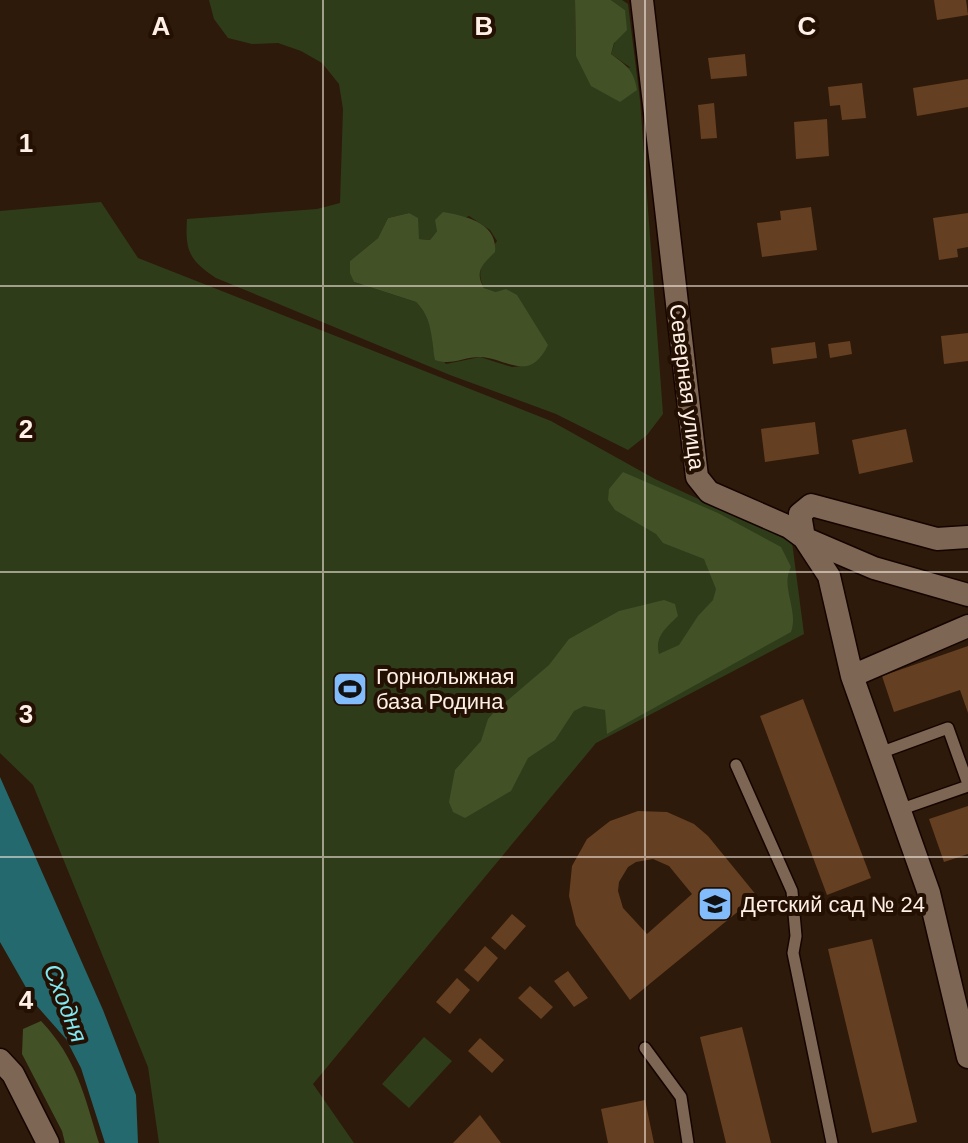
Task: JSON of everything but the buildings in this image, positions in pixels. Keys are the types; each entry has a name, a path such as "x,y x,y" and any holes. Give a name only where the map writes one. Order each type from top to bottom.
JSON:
{"street":[{"name":"Северная улица","path":"642,0 697,477 709,492 789,527 804,538 874,568 968,595"},
{"path":"967,1050 960,992 929,893 877,754 852,676 829,576 804,538 800,514 811,505 937,539 968,537"},
{"path":"852,676 968,626"},
{"path":"0,1060 13,1074 48,1143"}],"lane":[{"path":"877,754 948,728 968,785 899,810"},
{"path":"736,765 792,891 796,936 793,953 832,1143"},
{"path":"645,1048 681,1097 688,1143"}],"green space":[{"path":"209,0 575,0 576,56 631,68 611,54 625,10 611,0 622,0 628,4 640,100 663,414 647,435 628,450 556,414 450,375 216,278 200,266 188,247 187,219 317,209 340,203 343,109 339,84 322,63 301,51 278,43 252,44 228,38 214,19","holes":["409,213 419,239 430,240 437,231 469,216 490,230 497,241 483,263 481,281 484,288 496,292 525,366 512,367 480,357 446,364 433,349 429,324 416,302 354,282 350,261 378,238 388,218"]},
{"path":"575,0 611,0 625,10 627,30 614,43 611,54 634,77 637,90 620,102 591,86 576,56"},
{"name":"Горнолыжная база Родина","path":"101,202 138,258 551,421 655,479 792,542 804,634 596,743 313,1084 354,1143 159,1143 148,1067 33,785 0,753 0,211"},
{"path":"443,212 479,223 491,234 495,252 481,268 481,282 484,288 496,292 506,289 517,295 548,345 533,363 517,366 480,357 447,362 435,360 428,322 416,302 354,282 350,261 378,238 388,218 409,213 418,218 419,239 430,240 437,231 435,220"},
{"path":"623,472 718,513 781,547 791,567 787,582 793,615 791,632 607,734 605,710 584,706 574,711 555,740 528,758 511,791 465,818 453,812 449,802 455,770 481,741 488,719 549,665 569,639 619,611 664,600 675,604 678,616 660,638 659,654 679,645 713,600 716,589 704,559 663,543 656,534 615,510 608,500 609,489"},
{"path":"41,1021 71,1064 84,1093 99,1143 65,1143 62,1131 22,1054 23,1029"},
{"path":"424,1037 452,1061 409,1108 382,1084"}],"water":[{"name":"Сходня","path":"0,777 103,1010 136,1095 138,1143 105,1143 81,1068 66,1039 36,1005 0,942"}],"place":[{"name":"Горнолыжная база Родина","path":"350,689"},
{"name":"Детский сад № 24","path":"715,904"}]}
